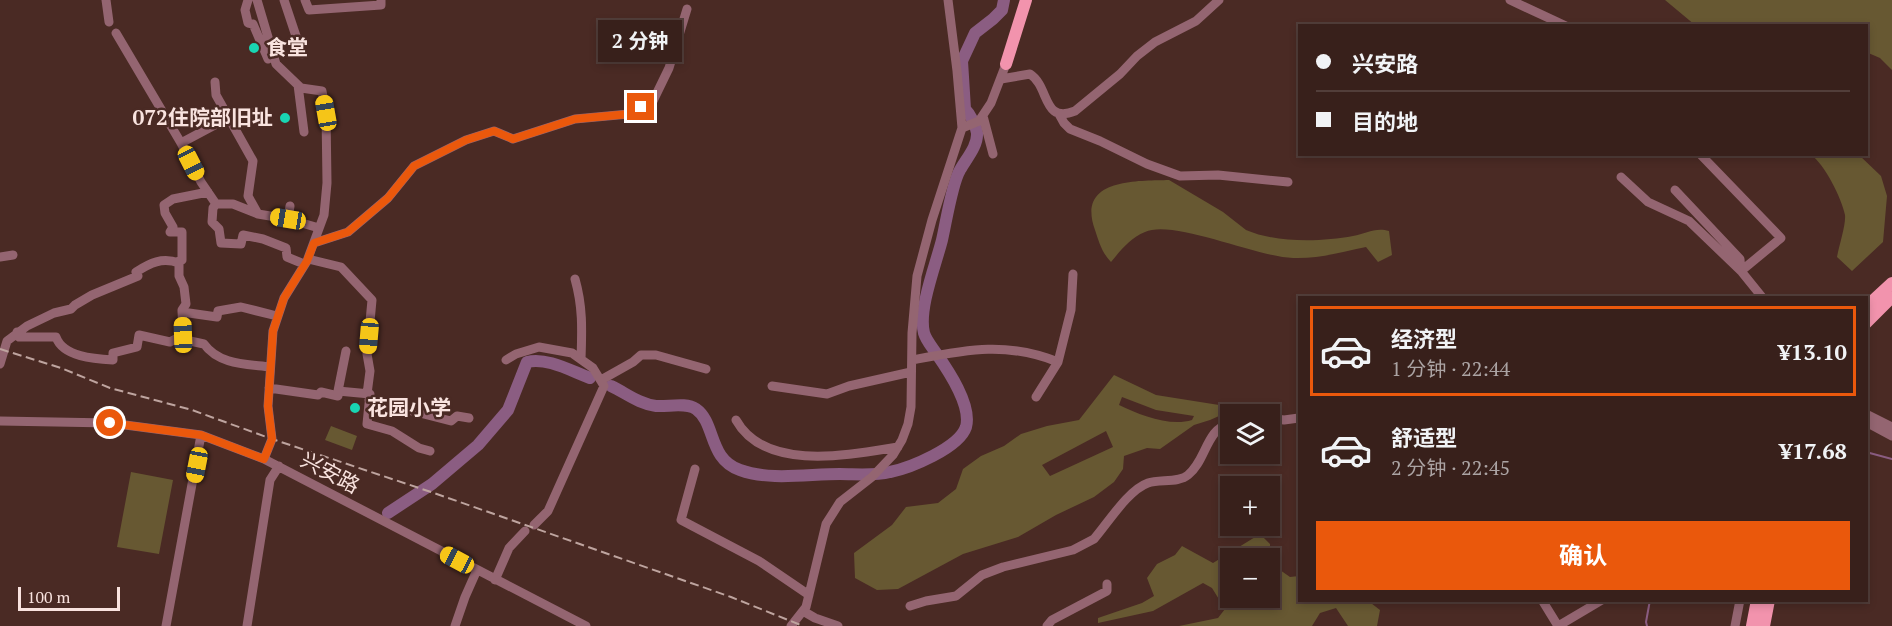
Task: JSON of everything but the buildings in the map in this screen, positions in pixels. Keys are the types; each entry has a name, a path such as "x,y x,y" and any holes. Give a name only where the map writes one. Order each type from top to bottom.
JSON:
{"main road":[{"path":"1006,64 1007,45 1018,0"},
{"path":"1006,64 1026,0"},
{"path":"1868,305 1892,283"},
{"path":"1868,321 1892,297"},
{"path":"1752,626 1757,602"},
{"path":"1764,626 1769,602"}],"street":[{"path":"106,0 109,22"},
{"path":"248,0 245,10 248,23 253,24 268,58"},
{"path":"257,0 276,64 301,88 322,90 326,113 326,202 314,243 306,262 284,298 273,331 268,406 272,439 264,459"},
{"path":"284,0 302,54"},
{"path":"305,0 309,10 381,5 381,0"},
{"path":"948,0 957,71 974,123 993,154"},
{"path":"1000,79 1030,74 1036,77 1052,110 1059,114 1075,111 1155,42 1196,21 1219,0"},
{"path":"1510,0 1562,24"},
{"path":"314,243 348,232 388,198 414,166 466,140 494,131 513,139 575,119 629,114 653,100 669,68 687,9"},
{"path":"116,33 216,204"},
{"path":"791,626 803,611 809,596 826,524 840,502 887,461 898,447 905,432 910,416 912,333 917,276 932,220 974,123 991,103 1006,64"},
{"path":"215,82 216,95 253,161 249,196 258,214"},
{"path":"298,85 304,132"},
{"path":"181,144 228,117 230,112 253,113"},
{"path":"1059,114 1070,129 1179,176 1218,176 1288,183"},
{"path":"1702,156 1781,238 1742,271"},
{"path":"1621,177 1648,202 1689,221 1742,271 1761,296"},
{"path":"1675,190 1740,259 1742,271"},
{"path":"177,262 182,260 182,232 170,232 173,227 165,213 164,206 173,199 208,192"},
{"path":"216,204 232,204 258,214 288,219 319,228"},
{"path":"216,204 213,208 212,222 219,229 221,243 241,244 243,235 263,239 286,248 287,257 341,267 372,300 367,354 370,371 367,424 392,431 419,448 430,451"},
{"path":"288,219 290,206"},
{"path":"0,257 13,255"},
{"path":"0,364 7,341 17,332 54,313 71,309 92,295 138,276 136,272 155,262 169,259 179,263 179,276 184,287 186,304 182,312 183,335 190,341 204,344 211,354 227,361 270,367"},
{"path":"1036,397 1058,362 1071,310 1073,274"},
{"path":"575,279 581,301 583,325 581,359"},
{"path":"182,312 217,317 218,311 241,307 278,316"},
{"path":"17,332 19,338 56,337 58,343 66,350 93,359 113,360 113,353 136,347 139,335 170,342 183,335"},
{"path":"506,360 538,347 572,353 593,368 604,386 548,511 534,525"},
{"path":"912,360 990,348 1039,354 1058,362"},
{"path":"269,388 318,395 321,392 338,396 346,351"},
{"path":"601,380 641,356 656,355 706,369"},
{"path":"772,386 827,394 849,386 911,372"},
{"path":"338,391 368,397 451,422 457,416 469,418"},
{"path":"1868,415 1892,427"},
{"path":"1280,419 1298,418"},
{"path":"736,420 742,431 752,441 768,449 796,454 828,456 898,447"},
{"name":"兴安路","path":"0,421 110,423 201,435 279,466 586,626"},
{"path":"1868,423 1892,436"},
{"path":"910,606 956,596 982,575 1003,567 1086,545 1094,539 1136,489 1147,483 1189,475 1220,426"},
{"path":"165,626 201,435"},
{"path":"247,626 270,480 279,466"},
{"path":"695,469 681,520 759,561 809,596"},
{"path":"495,580 509,549 525,531"},
{"path":"455,626 477,570"},
{"path":"1047,626 1052,620 1107,591 1107,584"},
{"path":"1543,602 1558,626 1599,602"},
{"path":"1735,626 1740,602"},
{"path":"803,611 838,626"}],"shaded area":[{"path":"1665,0 1892,0 1892,70 1880,58 1868,53 1868,24 1694,24"},
{"path":"1812,156 1860,156 1881,176 1887,196 1883,242 1852,271 1837,257 1844,224 1843,208 1827,173"},
{"path":"1169,180 1223,212 1246,230 1271,237 1313,240 1384,230 1389,231 1392,255 1378,262 1366,247 1321,256 1293,258 1258,252 1194,234 1158,229 1145,232 1135,238 1111,262 1099,243 1095,230 1091,213 1094,200 1113,186 1141,181"},
{"path":"1114,375 1156,395 1219,405 1219,416 1194,425 1160,449 1147,448 1124,456 1123,469 1114,482 1094,497 1018,537 963,554 898,589 877,590 855,578 854,553 892,525 906,507 938,503 956,489 963,469 981,456 1004,446 1021,434 1079,420","holes":["1122,397 1156,410 1194,416 1192,420 1183,422 1155,419 1119,405","1106,431 1113,447 1050,476 1042,465"]},
{"path":"331,426 357,436 352,450 325,440"},
{"path":"131,472 173,480 159,554 117,547"},
{"path":"1257,536 1262,536 1270,544 1270,548 1237,548"},
{"path":"1182,546 1213,563 1220,559 1220,601 1212,588 1203,583 1153,611 1098,623 1098,618 1142,603 1154,596 1147,578 1157,564 1175,555"},
{"path":"1280,570 1290,577 1298,576 1298,602 1370,602 1380,610 1377,626 1348,626 1336,608 1320,613 1312,626 1179,626 1218,618 1225,609 1280,608"}],"waterway":[{"path":"611,386 650,405 682,405 696,409 707,423 722,458 740,470 764,475 871,474 899,470 933,456 962,435 966,427 966,409 952,378 925,336 923,312 954,184 977,138 974,123 965,109 962,61 975,33 1002,10 1004,0"},
{"path":"388,513 432,484 478,445 508,410 527,362 551,363 590,378"},
{"path":"1868,453 1892,459"},
{"path":"1647,626 1650,602"}],"railway":[{"path":"0,349 61,368 110,388 192,410 434,493 731,597 803,626"}],"place":[{"name":"食堂","path":"254,48"},
{"name":"072住院部旧址","path":"285,118"},
{"name":"花园小学","path":"355,408"}],"route":[{"path":"110,423 201,435 264,459 272,439 268,406 273,331 284,298 307,261 314,243 348,232 388,198 414,166 466,140 494,131 513,139 575,119 629,114 641,107"}]}
